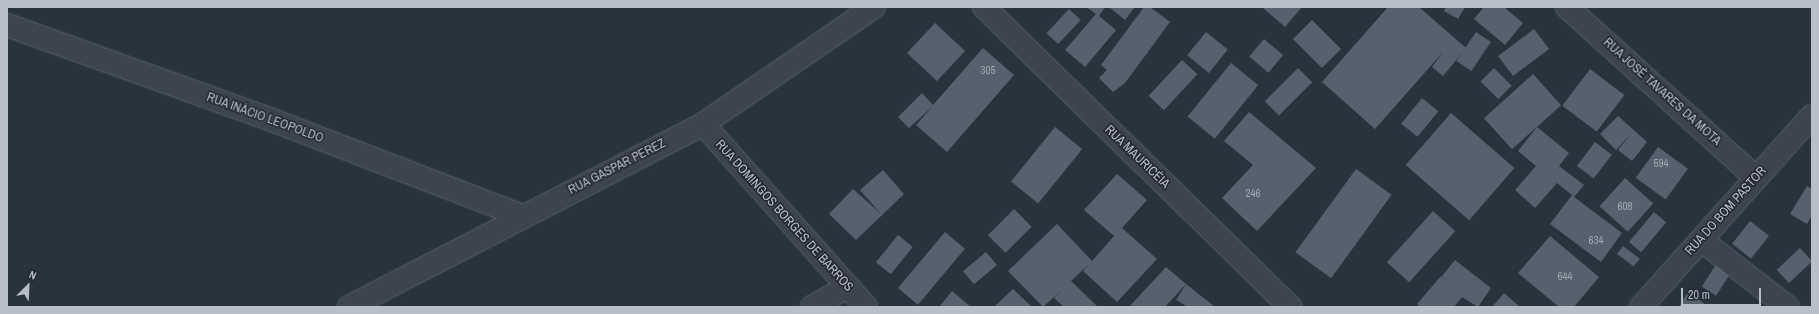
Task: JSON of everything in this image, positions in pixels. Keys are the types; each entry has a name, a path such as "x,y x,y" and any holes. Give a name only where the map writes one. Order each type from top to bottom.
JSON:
{"street":[{"name":"RUA GASPAR PEREZ","path":"349,307 522,216 703,124 874,7"},
{"name":"RUA MAURICÉIA","path":"984,7 1290,307"},
{"name":"RUA JOSÉ TAVARES DA MOTA","path":"1567,7 1756,178"},
{"name":"RUA INÁCIO LEOPOLDO","path":"7,25 272,120 522,216"},
{"name":"RUA DO BOM PASTOR","path":"1641,307 1812,116"},
{"name":"RUA DOMINGOS BORGES DE BARROS","path":"703,124 866,307"},
{"path":"1701,240 1788,307"},
{"path":"812,307 847,287"}],"building":[{"path":"1086,7 1105,7 1099,16 1116,30 1085,67 1065,50 1096,14"},
{"path":"1109,7 1135,7 1125,20"},
{"path":"1144,7 1150,7 1170,22 1125,83 1113,92 1099,78 1107,70 1101,65"},
{"path":"1262,7 1302,7 1285,27"},
{"path":"1388,7 1419,7 1466,48 1443,76 1432,67 1443,52 1375,129 1322,82"},
{"path":"1446,7 1465,7 1458,19 1444,11"},
{"path":"1484,7 1504,7 1523,23 1505,45 1474,19"},
{"path":"1069,9 1081,20 1058,44 1046,33"},
{"path":"1312,20 1341,49 1322,68 1293,39"},
{"path":"935,23 965,51 937,81 907,53"},
{"path":"1534,29 1549,49 1513,76 1498,56"},
{"path":"1206,32 1228,50 1209,73 1187,55"},
{"path":"1476,32 1491,42 1471,71 1456,61"},
{"path":"1264,39 1283,55 1268,73 1249,57"},
{"path":"983,48 1014,75 947,152 916,125 932,107 909,128 898,117 922,93 933,105"},
{"path":"1182,60 1197,74 1164,110 1149,96"},
{"path":"1231,63 1258,85 1215,139 1188,117"},
{"path":"1298,68 1312,82 1279,115 1265,101"},
{"path":"1494,68 1512,86 1498,99 1481,81"},
{"path":"1590,69 1624,95 1597,132 1562,106"},
{"path":"1533,74 1561,105 1512,149 1484,118"},
{"path":"1422,98 1438,111 1418,137 1401,124"},
{"path":"1249,112 1316,168 1257,231 1222,198 1253,165 1224,141"},
{"path":"1451,113 1514,168 1469,220 1406,165"},
{"path":"1618,116 1647,142 1632,161 1618,150 1631,134 1616,150 1600,134"},
{"path":"1055,127 1082,149 1038,203 1011,181"},
{"path":"1537,127 1569,153 1559,166 1584,185 1574,197 1622,233 1601,262 1550,224 1572,195 1557,183 1535,208 1515,190 1536,166 1518,151"},
{"path":"1595,142 1612,155 1594,179 1577,166"},
{"path":"1658,147 1688,169 1666,199 1636,178"},
{"path":"1356,169 1392,195 1331,278 1295,252"},
{"path":"883,170 904,194 856,240 829,214 853,189 880,213 860,190"},
{"path":"1117,174 1147,200 1122,228 1157,259 1117,302 1083,271 1089,264 1071,281 1098,307 1064,307 1054,298 1061,291 1043,307 1008,271 1057,224 1092,261 1114,236 1084,210"},
{"path":"1625,178 1653,203 1628,232 1600,206"},
{"path":"1807,186 1812,189 1812,215 1807,224 1790,214"},
{"path":"1014,209 1032,227 1006,253 988,235"},
{"path":"1433,211 1455,231 1409,282 1387,262"},
{"path":"1654,212 1666,222 1641,252 1629,242"},
{"path":"1750,221 1769,236 1751,259 1732,244"},
{"path":"945,232 965,249 918,305 898,288"},
{"path":"898,235 913,247 891,274 876,262"},
{"path":"1550,236 1599,277 1574,307 1559,307 1518,273"},
{"path":"1623,246 1640,259 1634,267 1617,254"},
{"path":"1800,248 1812,261 1789,283 1777,270"},
{"path":"986,252 997,265 974,284 963,271"},
{"path":"1455,260 1491,288 1478,307 1462,297 1454,307 1420,307 1417,304 1441,276 1447,280 1442,276"},
{"path":"1717,263 1731,272 1716,296 1702,286"},
{"path":"1166,267 1186,284 1165,307 1129,307"},
{"path":"1186,284 1215,307 1184,307 1185,305 1176,300"},
{"path":"1013,289 1032,307 994,307"},
{"path":"952,291 971,307 939,307"},
{"path":"1504,293 1520,307 1492,307"},
{"path":"1687,293 1704,303 1701,307 1679,307"}]}
